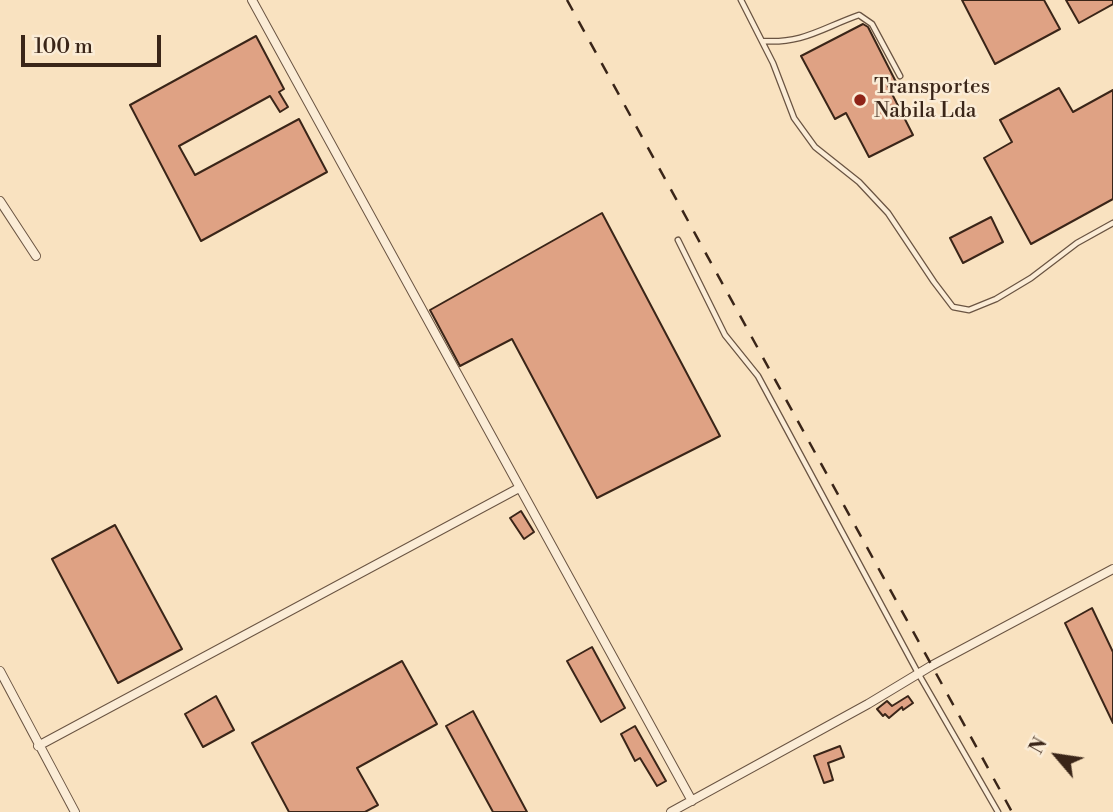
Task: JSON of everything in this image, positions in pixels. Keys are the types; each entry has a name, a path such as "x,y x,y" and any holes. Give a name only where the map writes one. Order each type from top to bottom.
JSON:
{"street":[{"path":"252,0 692,801"},
{"path":"0,201 36,256"},
{"path":"38,746 519,488"},
{"path":"671,812 868,704 918,673 1113,569"},
{"path":"0,671 75,812"}],"lane":[{"path":"741,0 773,63 794,118 815,147 859,183 888,213 953,307 969,310 996,299 1031,278 1077,243 1113,223"},
{"path":"761,41 782,43 800,40 859,15 872,24 900,76"},
{"path":"678,240 725,335 758,376 918,673 998,812"}],"building":[{"path":"962,0 1044,0 1060,29 995,64"},
{"path":"1066,0 1113,0 1113,4 1079,23"},
{"name":"Transportes Nabila Lda","path":"863,24 868,27 896,82 888,86 913,135 869,157 846,113 835,119 801,56"},
{"path":"256,36 284,89 279,92 288,107 280,112 270,96 179,146 195,175 299,119 327,172 201,241 130,105"},
{"path":"1059,88 1073,112 1113,90 1113,199 1031,244 984,158 1012,142 1000,120"},
{"path":"602,213 720,436 597,498 512,339 460,366 430,310"},
{"path":"991,217 1003,242 963,263 950,238"},
{"path":"521,511 534,532 524,539 510,518"},
{"path":"115,525 182,649 118,683 52,559"},
{"path":"1092,608 1113,652 1113,723 1065,623"},
{"path":"592,647 625,708 601,722 567,661"},
{"path":"402,661 437,724 357,768 378,805 365,812 289,812 252,743"},
{"path":"216,696 234,730 203,747 185,714"},
{"path":"908,696 913,703 903,710 902,707 889,718 877,709 887,701 892,706"},
{"path":"473,711 527,812 493,812 446,726"},
{"path":"635,726 666,781 657,786 640,758 635,761 621,734"},
{"path":"840,746 844,757 828,763 833,780 824,783 814,756"}],"railway":[{"path":"567,0 1012,812"}],"place":[{"name":"Transportes Nabila Lda","path":"860,100"}]}
